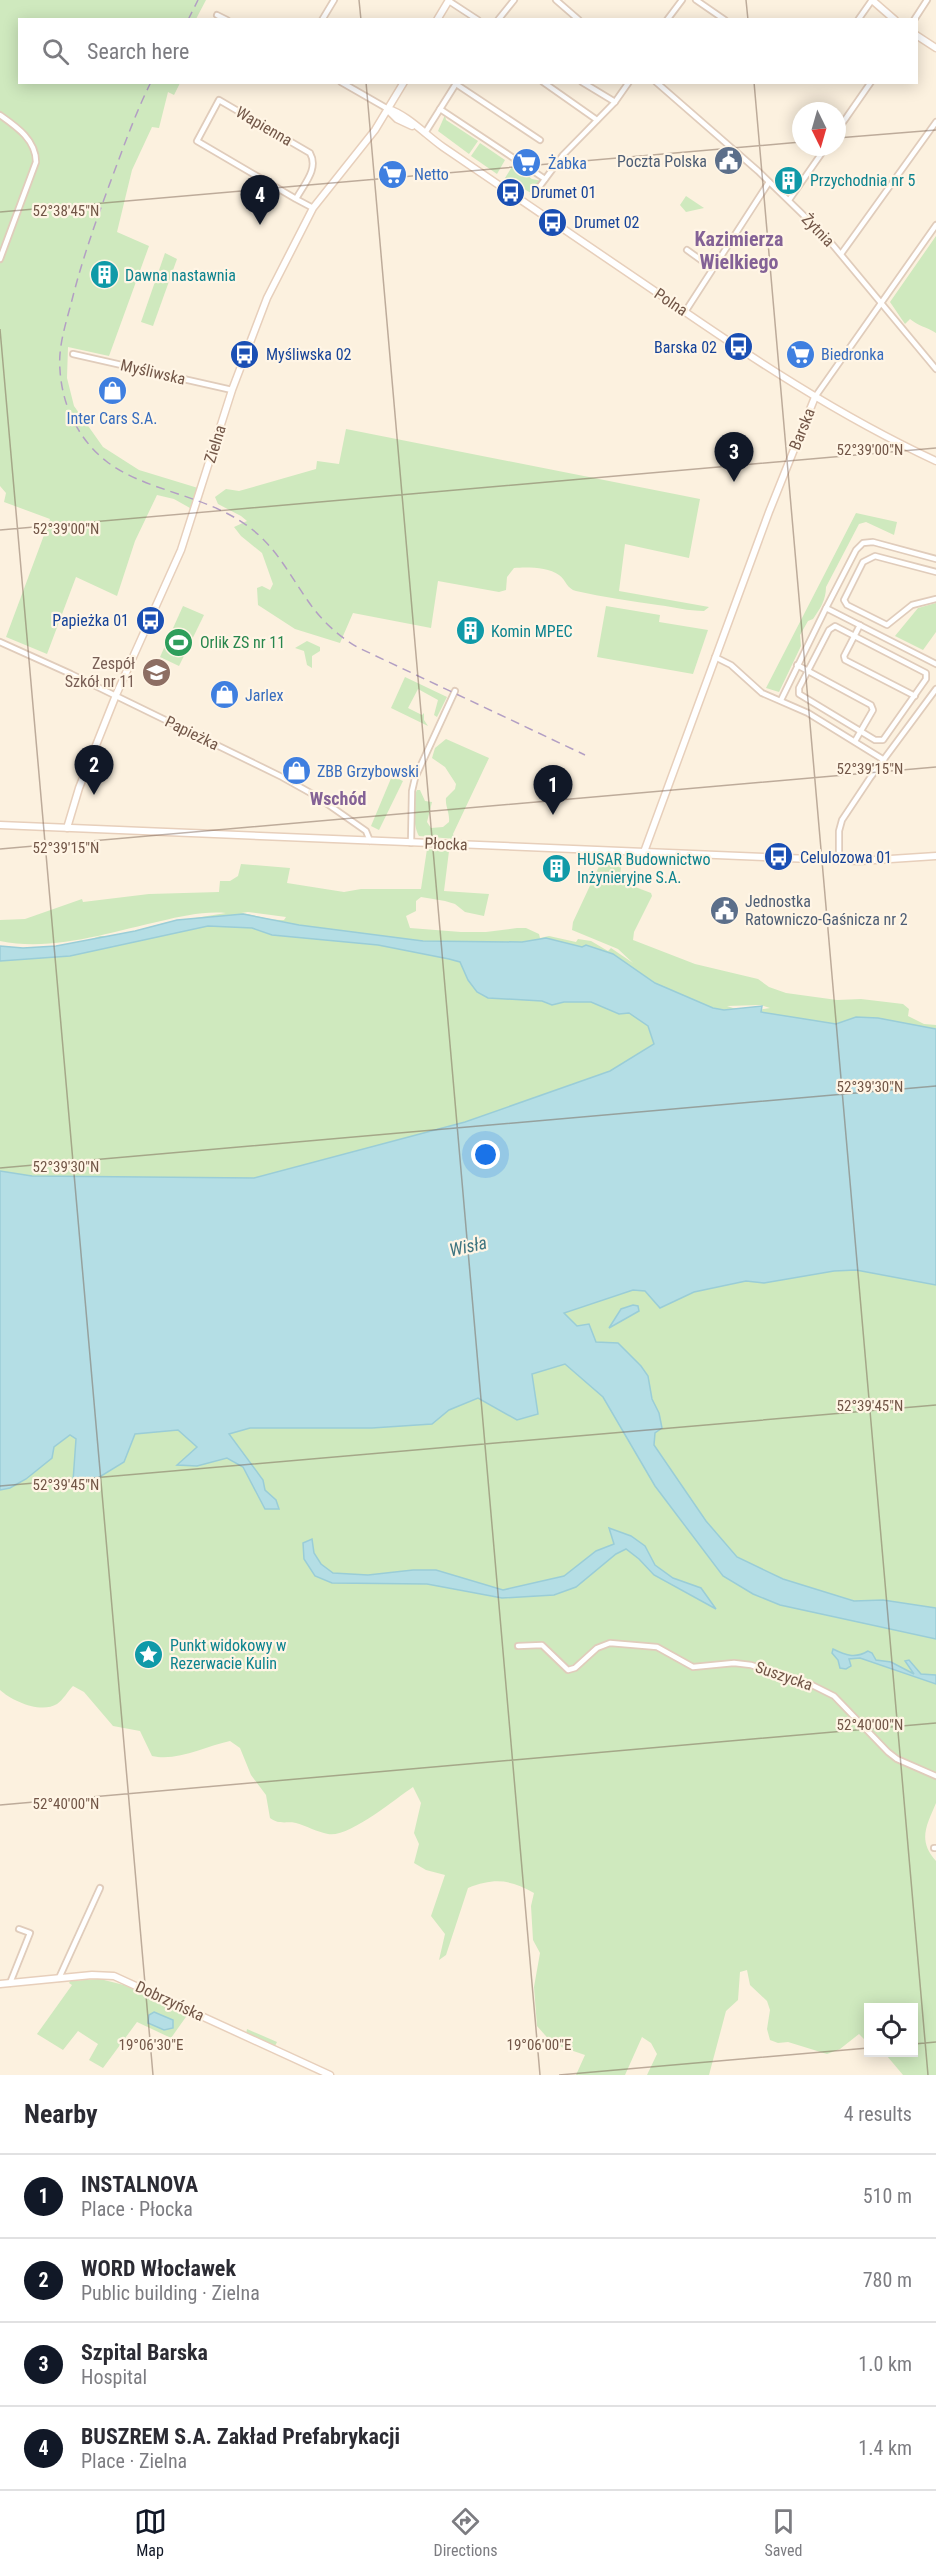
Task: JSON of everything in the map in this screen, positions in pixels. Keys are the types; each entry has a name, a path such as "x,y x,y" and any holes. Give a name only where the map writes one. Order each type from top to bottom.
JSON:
{"street":[{"path":"323,18 334,0"},
{"path":"438,18 449,0 475,18"},
{"path":"500,18 514,0"},
{"path":"556,0 577,18"},
{"path":"669,18 682,0"},
{"path":"696,0 722,18"},
{"path":"859,18 872,0 893,18"},
{"path":"915,18 927,0"},
{"path":"217,15 223,18"},
{"path":"918,36 936,48"},
{"name":"Polna","path":"344,84 388,109 401,113 424,134 685,312 815,397 858,423 936,460"},
{"name":"Zielna","path":"67,828 79,788 116,695 181,550 232,390 267,298 313,207 358,153 403,84"},
{"path":"424,134 455,84 540,140"},
{"path":"546,84 597,120"},
{"path":"585,84 615,102"},
{"path":"534,194 563,155 615,102 627,84"},
{"name":"Żytnia","path":"658,84 789,200 841,254 936,369"},
{"path":"846,118 870,84"},
{"name":"Wapienna","path":"296,199 314,168 314,160 310,153 219,100 197,141 296,199 313,207"},
{"path":"440,109 545,179"},
{"path":"0,115 30,141 36,154 36,162 0,259"},
{"path":"841,254 936,122"},
{"path":"789,200 820,156"},
{"path":"685,312 769,182"},
{"name":"Barska","path":"644,852 715,657 815,397 936,225"},
{"path":"687,250 712,268"},
{"name":"Myśliwska","path":"73,354 232,390"},
{"path":"781,700 856,550 865,542 936,559"},
{"path":"936,572 876,556 863,562 844,599 846,604 885,625 890,624 914,604 936,599"},
{"path":"840,582 850,587"},
{"path":"826,608 936,664"},
{"path":"860,625 844,656 845,660 915,695 926,703"},
{"path":"880,636 885,625"},
{"path":"837,626 924,671 926,680 882,740 875,740 800,695 799,688 808,670 831,627 837,626"},
{"name":"Papieżka","path":"0,642 116,695 300,787 366,831 370,841"},
{"path":"715,657 731,665 762,693 781,700 855,741 884,760"},
{"path":"797,665 871,705 873,710 855,741"},
{"path":"839,861 839,831 842,820 936,689"},
{"path":"411,843 412,791 415,778 455,691"},
{"name":"Płocka","path":"0,825 839,861 936,856"},
{"name":"Suszycka","path":"518,1646 542,1645 568,1670 575,1668 597,1648 610,1643 657,1647 693,1667 741,1663 760,1667 813,1685 834,1696 888,1752 897,1759 936,1776"},
{"path":"59,1978 100,1888"},
{"path":"10,1983 30,1933 19,1929"},
{"name":"Dobrzyńska","path":"0,1984 59,1978 114,1976 330,2075"}],"green space":[{"path":"0,0 206,0 197,18 18,18 18,84 180,84 174,95 168,92 159,128 152,127 132,170 117,232 149,246 109,356 68,347 67,378 74,406 103,447 139,470 198,488 190,508 174,499 157,495 135,541 117,596 76,577 47,654 6,637 50,519 4,502 6,493 0,486"},
{"path":"445,115 446,120 478,141 469,154 438,131"},
{"path":"480,143 505,160 497,174 471,156"},
{"path":"513,165 532,179 542,181 531,193 505,178"},
{"path":"686,196 704,208 686,212 680,205"},
{"path":"936,236 936,333 910,319 905,324 890,302"},
{"path":"165,253 177,259 153,326 141,322"},
{"path":"346,429 700,499 689,558 625,544 619,591 709,607 704,611 692,610 576,591 561,577 549,570 514,568 507,577 506,590 499,592 438,581 431,628 353,613 340,643 295,629 258,605 257,588 262,586 270,590 273,584 262,553 241,536 234,527 247,521 218,504 215,497 226,489 239,491 316,469 317,461 339,464"},
{"path":"856,513 897,522 894,535 866,522 859,524 826,587 820,608 813,619 808,621 800,635 801,646 779,692 766,688"},
{"path":"936,603 936,632 923,650 895,636 918,608"},
{"name":"Orlik ZS nr 11","path":"183,606 204,615 179,666 160,657"},
{"path":"606,606 660,615 659,622 708,630 693,674 597,657"},
{"path":"307,641 320,647 320,651 312,656 312,668 307,665 304,651 295,648"},
{"path":"405,677 447,697 437,717 434,715 438,700 418,689 408,708 422,715 424,713 424,720 428,726 391,708"},
{"path":"446,739 489,758 453,834 455,839 419,836 414,813 414,799 417,790 420,790 425,801 432,802 427,822 431,828 443,827 449,822 446,798 455,789 456,784 445,767 432,758 435,748"},
{"path":"392,776 403,781 379,830 371,826"},
{"path":"427,849 449,851 444,891 489,894 484,916 465,912 455,904 421,897 416,901 416,911 406,916 410,928 486,932 526,928 539,934 540,938 549,936 576,942 578,939 591,941 608,951 611,948 633,963 618,949 572,930 573,922 602,860 612,858 622,860 620,875 630,885 651,893 652,896 634,932 633,940 695,964 758,979 769,987 786,993 837,1000 861,999 903,1004 909,1009 908,1016 924,1024 936,1025 936,1803 927,1825 925,1839 936,1861 936,2075 903,2075 888,2057 918,2057 918,2003 864,2003 864,2039 859,2034 840,2049 827,2054 788,2042 778,2043 770,2040 767,2029 770,2010 767,2001 750,1985 747,1970 740,1972 738,2000 726,2011 709,2075 647,2075 657,2054 651,2043 642,2037 625,2075 576,2075 585,2055 553,2044 537,2026 534,1987 540,1953 533,1940 531,1906 534,1893 517,1885 494,1881 468,1888 446,1955 439,1960 445,1934 431,1916 445,1875 426,1870 414,1863 419,1844 414,1833 421,1803 413,1787 359,1824 337,1834 328,1834 296,1823 280,1822 270,1818 266,1795 251,1775 240,1748 230,1741 171,1757 152,1756 140,1731 113,1726 84,1692 73,1686 57,1704 43,1708 19,1702 0,1690 0,948 12,951 77,944 100,936 119,936 164,923 226,913 185,916 81,939 40,944 0,941 0,920 25,919 82,899 83,902 149,894 219,892 220,881 230,881 238,876 241,864 290,868 287,883 344,892 361,889 421,889","holes":["241,913 286,917 284,920 273,920","760,1005 770,1008 745,1012 727,1006"]},
{"path":"100,1979 124,1985 188,2014 171,2038 137,2022 103,2068 89,2060 98,2044 78,2031 63,2050 37,2034 72,1985 70,1981"},
{"path":"247,2029 277,2042 275,2046 281,2049 246,2034"}],"water":[{"name":"Wisła","path":"243,914 299,925 423,941 522,942 546,938 582,947 586,945 613,954 655,983 713,1008 724,1010 762,1006 761,1012 836,1024 856,1017 878,1018 936,1029 936,1285 856,1270 834,1271 764,1283 746,1281 694,1292 660,1308 645,1291 633,1290 564,1313 577,1326 589,1324 596,1342 618,1343 641,1366 648,1376 652,1399 659,1413 662,1428 655,1433 654,1445 706,1521 737,1557 783,1579 854,1601 883,1600 936,1608 936,1639 780,1605 753,1594 723,1576 655,1486 603,1397 565,1364 532,1374 538,1414 517,1420 478,1398 449,1410 432,1424 372,1428 250,1428 229,1434 263,1480 265,1490 276,1500 279,1509 265,1509 243,1467 227,1458 197,1466 177,1465 197,1447 178,1430 135,1434 124,1462 93,1481 73,1481 76,1439 70,1435 54,1447 52,1458 26,1479 10,1488 0,1490 0,1171 32,1176 254,1178 465,1122 610,1071 654,1044 648,1026 629,1013 619,1014 591,1002 564,1002 552,1005 542,1001 488,998 477,992 468,980 460,962 378,945 272,935 252,928 208,926 70,956 0,961 0,946 23,948 56,946 135,931 177,920"},
{"path":"633,1305 638,1306 639,1311 609,1328 621,1309"},
{"path":"609,1528 631,1536 645,1546 655,1565 673,1578 701,1588 716,1609 654,1575 626,1549 616,1554 576,1587 554,1595 502,1598 427,1584 332,1583 315,1576 304,1559 303,1543 312,1539 314,1553 321,1564 333,1573 368,1575 436,1570 503,1590 564,1576 596,1551 614,1544"},
{"path":"833,1649 850,1655 859,1655 868,1651 876,1660 891,1662 914,1674 905,1661 909,1660 921,1674 936,1675 936,1684 860,1658 849,1659 851,1666 846,1669 840,1668 838,1660 832,1653"},
{"path":"154,2012 173,2020 173,2028 164,2030 148,2023 149,2015"}],"railway":[{"path":"189,18 198,0"},
{"path":"150,84 131,128 96,223 80,271 63,337 60,354 61,383 68,408 80,432 96,452 122,471 139,480 214,507 249,527 275,552 318,615 357,647 585,755"}],"place":[{"name":"Poczta Polska","path":"728,161"},
{"name":"Żabka","path":"527,163"},
{"name":"Netto","path":"393,174"},
{"name":"Przychodnia nr 5","path":"789,180"},
{"name":"Drumet 01","path":"510,192"},
{"name":"Drumet 02","path":"553,222"},
{"name":"BUSZREM S.A. Zakład Prefabrykacji","path":"260,225"},
{"name":"Dawna nastawnia","path":"104,275"},
{"name":"Barska 02","path":"738,347"},
{"name":"Myśliwska 02","path":"245,354"},
{"name":"Biedronka","path":"800,354"},
{"name":"Inter Cars S.A.","path":"112,390"},
{"name":"Szpital Barska","path":"734,482"},
{"name":"Papieżka 01","path":"150,620"},
{"name":"Komin MPEC","path":"470,631"},
{"name":"Orlik ZS nr 11","path":"179,642"},
{"name":"Zespół Szkół nr 11","path":"156,672"},
{"name":"Jarlex","path":"224,695"},
{"name":"ZBB Grzybowski","path":"296,771"},
{"name":"WORD Włocławek","path":"94,795"},
{"name":"INSTALNOVA","path":"553,815"},
{"name":"Celulozowa 01","path":"779,857"},
{"name":"HUSAR Budownictwo Inżynieryjne S.A.","path":"556,868"},
{"name":"Jednostka Ratowniczo-Gaśnicza nr 2","path":"724,910"},
{"name":"Punkt widokowy w Rezerwacie Kulin","path":"149,1654"}],"district":[{"name":"Kazimierza Wielkiego","path":"739,250"},
{"name":"Wschód","path":"338,798"}]}
